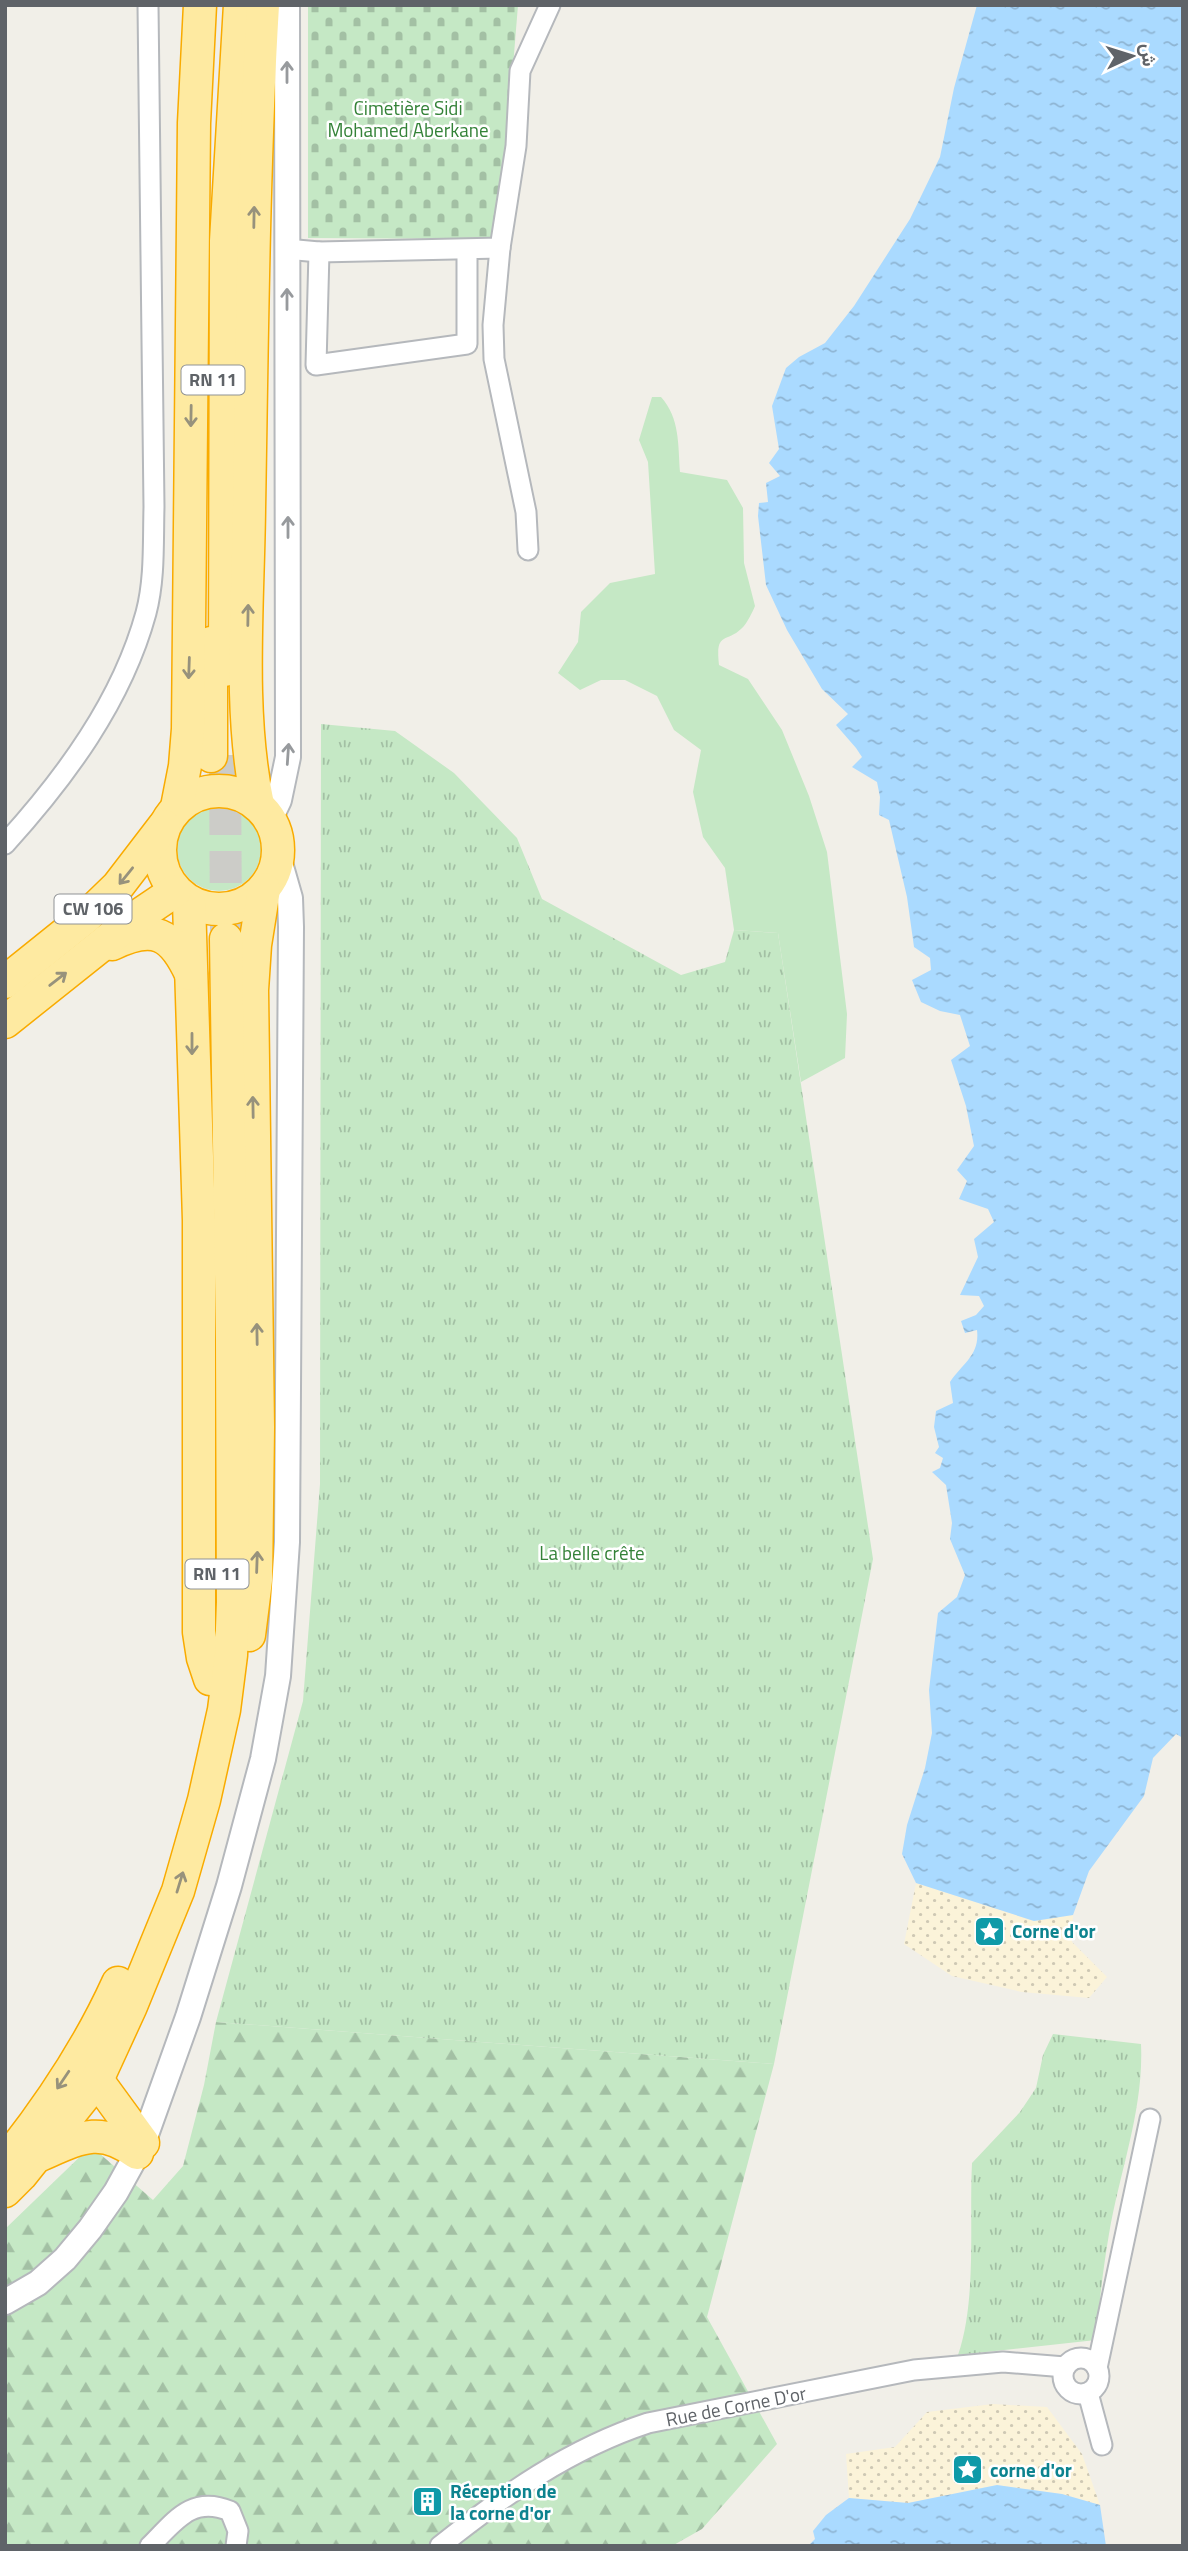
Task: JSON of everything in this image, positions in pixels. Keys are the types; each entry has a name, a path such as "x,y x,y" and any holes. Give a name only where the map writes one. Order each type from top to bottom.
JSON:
{"highway":[{"path":"200,5 194,123 188,729 185,766 172,814 160,839 160,858 165,875 182,897 209,909 229,909 248,902 264,889 274,873 278,856 277,837 264,812 251,775 247,672 255,196 263,5"},
{"name":"RN 11","path":"216,5 210,172 218,755 226,241 240,5"},
{"path":"172,814 191,797 208,791 226,791 243,796 264,812"},
{"name":"CW 106","path":"5,982 86,917 118,886 172,814"},
{"path":"218,1689 248,1640 256,1580 258,1427 252,1003 255,945 264,889"},
{"path":"182,897 192,976 192,1055 199,1220 199,1632 203,1658 218,1689"},
{"name":"CW 106","path":"5,1022 138,916 182,897"},
{"path":"88,955 130,937 155,934 172,942 183,956 192,976"},
{"name":"RN 11","path":"20,2159 97,2080 178,1891 213,1766 218,1689 215,1640 219,939"},
{"name":"RN 11","path":"5,2191 20,2159 112,1996 136,1945 218,1689"},
{"path":"112,1996 107,2022 97,2049 97,2080 140,2148"},
{"path":"20,2159 84,2137 111,2138 140,2148"}],"street":[{"path":"5,844 52,788 111,704 146,612 152,571 154,507 147,5"},
{"path":"264,812 279,800 288,757 287,5"},
{"path":"527,550 526,512 494,359 493,325 500,247 516,146 520,71 550,5"},
{"path":"286,249 319,252 500,247"},
{"path":"319,252 316,365 467,344 467,250"},
{"path":"5,2302 38,2283 65,2259 116,2192 140,2148 188,2017 229,1886 263,1759 278,1676 287,1542 291,927 290,898 278,856"},
{"path":"1097,2368 1093,2363 1081,2358 1075,2359 1065,2367 1063,2378 1067,2389 1077,2394 1088,2393 1098,2383 1097,2368 1150,2119"},
{"name":"Rue de Corne D'or","path":"440,2546 541,2471 593,2443 648,2423 914,2370 1003,2362 1065,2367"},
{"path":"1088,2393 1102,2445"},
{"path":"150,2546 189,2510 204,2505 219,2506 230,2511 238,2531 236,2546"}],"green space":[{"name":"Cimetière Sidi Mohamed Aberkane","path":"308,5 518,5 499,239 308,238"},
{"path":"652,397 661,397 672,414 677,432 680,472 727,480 743,508 744,563 755,606 744,626 721,642 719,665 748,679 782,730 809,796 827,852 847,1014 845,1058 801,1082 778,933 734,930 725,868 703,837 693,792 701,750 674,730 657,696 625,680 601,680 580,690 558,673 578,642 581,612 610,583 655,574 648,462 639,440"},
{"name":"La belle crête","path":"321,724 395,731 454,773 517,838 542,899 681,975 725,962 734,930 778,933 873,1559 774,2064 216,2022 303,1701 320,1484"},
{"path":"219,807 235,810 249,819 258,833 261,849 258,865 249,879 235,888 219,891 203,888 189,879 180,865 177,849 180,833 189,819 203,810"},
{"path":"216,2022 774,2064 707,2317 777,2444 702,2529 672,2546 5,2546 5,2229 91,2146 153,2200 183,2166 204,2085"},
{"path":"1053,2034 1141,2044 1139,2092 1109,2234 1096,2340 958,2355 968,2310 970,2286 972,2163 1020,2112 1036,2088 1043,2055"}],"sand":[{"name":"Corne d'or","path":"916,1883 1034,1921 1073,1915 1072,1942 1107,1977 1089,1998 1022,1992 952,1976 904,1944"},
{"name":"corne d'or","path":"993,2404 1047,2407 1082,2454 1100,2505 1062,2494 997,2485 908,2503 849,2498 846,2454 895,2447 927,2412"}],"water":[{"path":"977,5 1183,5 1183,1738 1176,1734 1153,1758 1144,1796 1089,1871 1073,1915 1034,1921 916,1883 902,1854 907,1825 925,1768 932,1733 929,1690 938,1613 957,1597 965,1575 950,1539 952,1523 946,1485 932,1472 940,1468 943,1458 935,1453 939,1447 934,1427 936,1411 953,1403 950,1382 970,1358 976,1346 977,1330 965,1333 961,1321 976,1315 984,1306 979,1296 960,1295 978,1257 974,1239 994,1222 988,1209 959,1199 967,1181 957,1170 974,1146 966,1106 951,1060 970,1046 960,1015 940,1011 921,1002 912,980 931,970 930,958 914,947 907,897 889,820 879,815 877,782 852,767 862,757 836,725 848,714 822,689 787,630 766,585 758,516 759,503 768,502 766,483 780,476 769,463 779,449 772,406 786,368 799,357 825,343 854,306 910,219 940,157 954,88"},
{"path":"997,2485 1062,2494 1100,2505 1106,2546 808,2546 815,2539 813,2531 826,2515 849,2498 908,2503"}],"tunnel":[{"path":"225,755 226,939"}],"place":[{"name":"Corne d'or","path":"989,1931"},
{"name":"corne d'or","path":"967,2470"},
{"name":"Réception de la corne d'or","path":"427,2502"}]}
